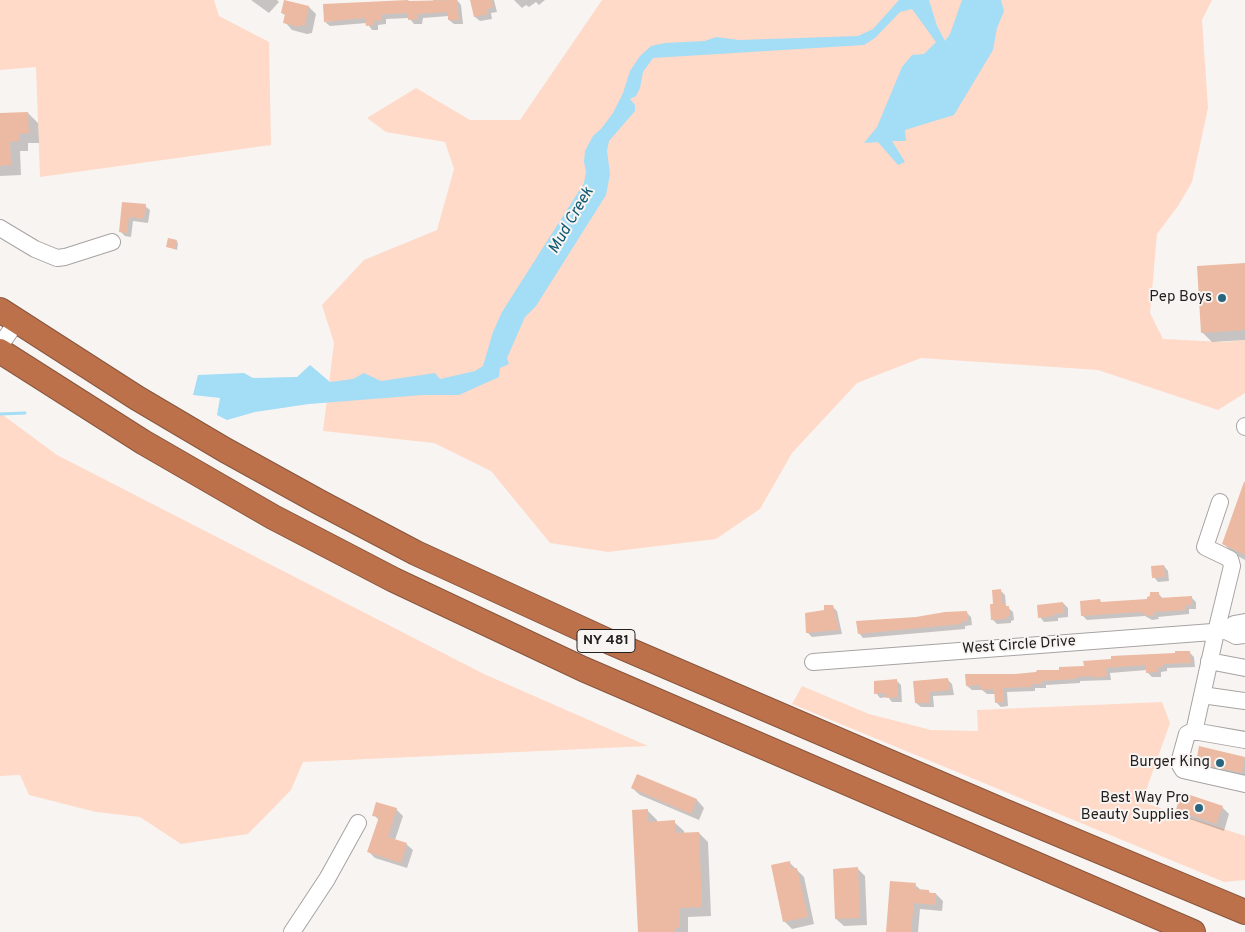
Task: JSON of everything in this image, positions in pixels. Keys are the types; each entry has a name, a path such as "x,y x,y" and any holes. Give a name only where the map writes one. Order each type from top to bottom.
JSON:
{"highway":[{"name":"NY 481","path":"8,315 137,398 225,450 416,553 610,642 1001,810 1235,907"},
{"name":"NY 481","path":"0,351 143,442 272,517 394,580 583,669 1193,932"}],"street":[{"path":"0,228 35,249 56,258 72,255 112,242"},
{"path":"0,346 8,315"},
{"path":"1194,732 1209,661 1221,631 1228,580 1232,566 1230,559 1205,547 1220,502"},
{"path":"1228,580 1245,580"},
{"name":"West Circle Drive","path":"1221,631 1234,624 1245,622"},
{"name":"West Circle Drive","path":"813,662 1221,631 1236,636 1245,635"},
{"path":"1209,661 1245,668"},
{"path":"1202,695 1245,701"},
{"path":"1245,740 1194,732 1186,734 1179,763 1183,770 1245,784"},
{"path":"292,932 327,879 358,823"}],"shaded area":[{"path":"0,0 214,0 219,16 269,42 271,145 40,177 36,67 0,70"},
{"path":"602,0 1212,0 1202,20 1208,108 1192,182 1178,206 1157,234 1150,313 1163,339 1223,342 1245,340 1245,393 1218,410 1098,370 921,358 857,383 792,453 760,509 716,539 608,552 550,543 491,471 434,443 323,431 334,343 322,305 364,260 437,230 454,169 445,142 386,132 367,118 416,88 470,120 520,120"},
{"path":"0,413 57,455 484,674 648,746 303,762 291,790 248,834 181,844 140,817 96,812 29,795 20,775 0,776"},
{"path":"802,686 869,714 931,730 978,731 977,710 1162,702 1170,723 1142,802 1245,836 1245,880 1224,882 792,704"}],"water":[{"path":"899,0 929,0 937,26 945,41 950,34 962,0 1001,0 1004,11 997,28 993,50 954,115 905,130 906,141 892,141 905,162 898,165 878,142 864,143 877,127 902,67 912,55 924,54 936,42 912,9 900,12 875,38 864,45 653,58 643,72 640,88 636,96 630,99 635,105 635,111 609,141 607,151 610,174 606,195 536,306 525,317 507,358 509,364 500,368 499,377 459,395 423,395 309,404 255,412 227,420 217,415 220,398 193,395 198,375 244,373 253,378 297,377 310,365 330,382 353,379 364,373 381,381 435,373 440,379 475,371 483,366 493,332 502,312 584,183 586,172 584,162 585,151 593,136 613,113 623,93 630,71 640,56 651,46 665,43 705,41 716,37 739,40 858,36 873,29"}],"building":[{"path":"284,0 309,6 305,26 301,25 299,27 283,23 285,14 281,13"},
{"path":"457,0 459,20 448,20 448,12 418,14 418,19 408,20 408,13 385,14 382,15 382,20 374,21 374,25 366,26 365,18 324,22 323,4"},
{"path":"470,0 492,0 493,7 487,9 488,14 474,17"},
{"path":"28,112 29,133 19,134 19,141 10,142 11,165 0,166 0,113"},
{"path":"122,202 146,204 144,219 129,217 127,233 119,232"},
{"path":"168,238 177,240 175,249 166,247"},
{"name":"Pep Boys","path":"1245,263 1245,330 1201,333 1197,266"},
{"path":"1245,482 1245,555 1222,544"},
{"path":"1164,565 1165,577 1152,578 1151,566"},
{"path":"1001,589 1002,603 1009,606 1010,616 1007,616 1006,619 991,620 990,604 993,604 992,590"},
{"path":"1150,592 1159,592 1159,598 1192,596 1192,605 1185,605 1185,610 1154,612 1155,615 1146,616 1146,613 1141,614 1141,612 1081,616 1080,601 1100,599 1101,602 1147,599 1150,596"},
{"path":"1063,602 1064,613 1038,618 1037,605"},
{"path":"824,605 833,605 839,630 806,633 805,613 824,610"},
{"path":"967,611 968,621 961,621 961,624 858,634 856,621 916,617 945,612"},
{"path":"1175,651 1190,651 1191,663 1163,664 1163,667 1157,667 1157,672 1146,673 1146,665 1106,668 1107,676 1094,678 1093,676 1076,677 1076,679 1042,681 1042,684 1031,684 1031,687 1003,688 1004,702 995,703 994,689 981,690 980,685 966,686 965,674 1015,674 1036,672 1037,670 1059,670 1059,667 1084,666 1083,661 1111,659 1111,656 1175,653"},
{"path":"948,678 950,690 929,692 930,703 915,703 913,681"},
{"path":"897,679 898,697 886,698 886,693 874,694 874,681"},
{"name":"Burger King","path":"1199,746 1245,757 1242,773 1196,763"},
{"path":"637,774 697,799 691,814 631,788"},
{"name":"Best Way Pro Beauty Supplies","path":"1181,792 1223,806 1216,824 1176,810"},
{"path":"376,802 397,808 388,837 407,843 401,863 367,852 379,817 372,816"},
{"path":"648,809 648,822 675,820 675,833 699,832 702,907 679,908 680,928 675,928 675,932 638,932 632,810"},
{"path":"790,861 791,869 797,868 808,917 783,922 771,865"},
{"path":"858,867 860,918 835,919 833,869"},
{"path":"890,881 916,883 915,889 929,890 929,893 936,893 935,905 914,903 911,932 886,932"}],"waterway":[{"name":"Mud Creek","path":"0,414 25,413"}],"place":[{"name":"Pep Boys","path":"1222,298"},
{"name":"Burger King","path":"1220,763"},
{"name":"Best Way Pro Beauty Supplies","path":"1199,808"}]}
